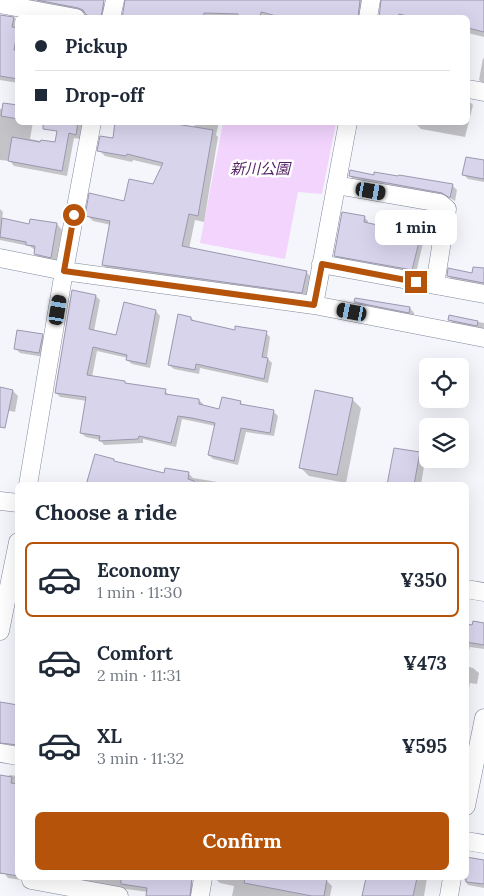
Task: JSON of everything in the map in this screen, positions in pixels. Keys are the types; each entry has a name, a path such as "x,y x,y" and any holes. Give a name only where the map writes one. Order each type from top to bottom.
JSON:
{"street":[{"path":"112,15 114,0"},
{"path":"368,15 371,0"},
{"path":"0,4 60,15"},
{"path":"470,89 484,92"},
{"path":"29,482 64,271 91,125"},
{"path":"314,305 347,125"},
{"path":"336,185 440,203 447,210 435,285"},
{"path":"0,258 64,271 314,305 484,338"},
{"path":"322,264 484,294"},
{"path":"0,501 15,503"},
{"path":"0,631 15,557"},
{"path":"469,590 484,592"},
{"path":"469,791 484,718"},
{"path":"0,753 15,756"},
{"path":"469,842 484,844"},
{"path":"31,880 119,896"},
{"path":"200,896 203,880"},
{"path":"448,896 452,880"}],"green space":[{"name":"新川公園","path":"223,125 336,125 322,194 298,192 285,259 200,243"}],"building":[{"path":"37,0 104,0 102,15 86,15 83,10"},
{"path":"125,0 360,0 358,15 272,15 261,12 260,15 204,13 204,15 122,15"},
{"path":"381,0 484,0 484,32 470,28 470,15 379,15"},
{"path":"0,15 14,17 12,27 15,28 15,78 0,76"},
{"path":"3,103 15,105 15,118 1,116"},
{"path":"43,125 78,125 76,135 69,133 62,171 8,161 12,137 40,142 41,140 55,142 57,131 43,129"},
{"path":"115,125 182,125 213,130 198,216 189,214 182,246 307,271 302,293 102,265 110,221 85,216 89,193 124,201 129,179 153,184 163,163 127,154 126,156 97,151 100,136 113,138"},
{"path":"466,157 484,160 484,179 462,175"},
{"path":"350,170 374,175 374,172 453,184 450,198 442,193 349,176"},
{"path":"342,212 365,216 364,222 400,230 402,225 422,230 412,270 334,256"},
{"path":"2,218 29,224 30,219 57,223 51,258 34,254 35,246 26,245 26,242 0,237"},
{"path":"473,267 484,268 484,283 447,276 448,268 472,273"},
{"path":"72,290 96,295 89,329 116,335 124,302 156,310 146,364 126,360 127,355 93,347 87,375 166,389 165,394 199,399 199,404 219,409 222,397 241,401 240,404 274,410 270,433 241,428 234,461 208,455 215,423 192,418 178,416 171,443 139,436 138,439 99,441 100,436 80,433 86,397 55,393"},
{"path":"355,298 410,307 409,313 354,302"},
{"path":"178,314 191,317 191,320 235,330 235,326 267,331 262,357 268,358 264,379 196,364 195,370 168,365"},
{"path":"449,315 478,321 477,326 448,320"},
{"path":"17,330 43,334 39,353 14,349"},
{"path":"0,387 13,390 5,428 0,427"},
{"path":"315,390 353,398 337,475 299,468"},
{"path":"394,448 419,452 415,482 388,482"},
{"path":"95,454 114,459 114,461 164,473 165,468 189,472 188,479 194,481 194,482 87,482"},
{"path":"473,621 484,623 484,645 469,642 469,624 472,625"},
{"path":"0,702 15,704 15,745 0,743"},
{"path":"0,775 12,777 11,783 15,784 15,876 0,873"},
{"path":"469,858 484,860 484,884 466,882 466,880 469,880"},
{"path":"121,880 192,880 190,896 146,896 147,888 121,884"},
{"path":"245,880 327,880 324,896 312,896 244,883"},
{"path":"366,880 417,880 413,896 362,896"}],"route":[{"path":"74,215 64,271 314,305 322,264 416,282"}]}
